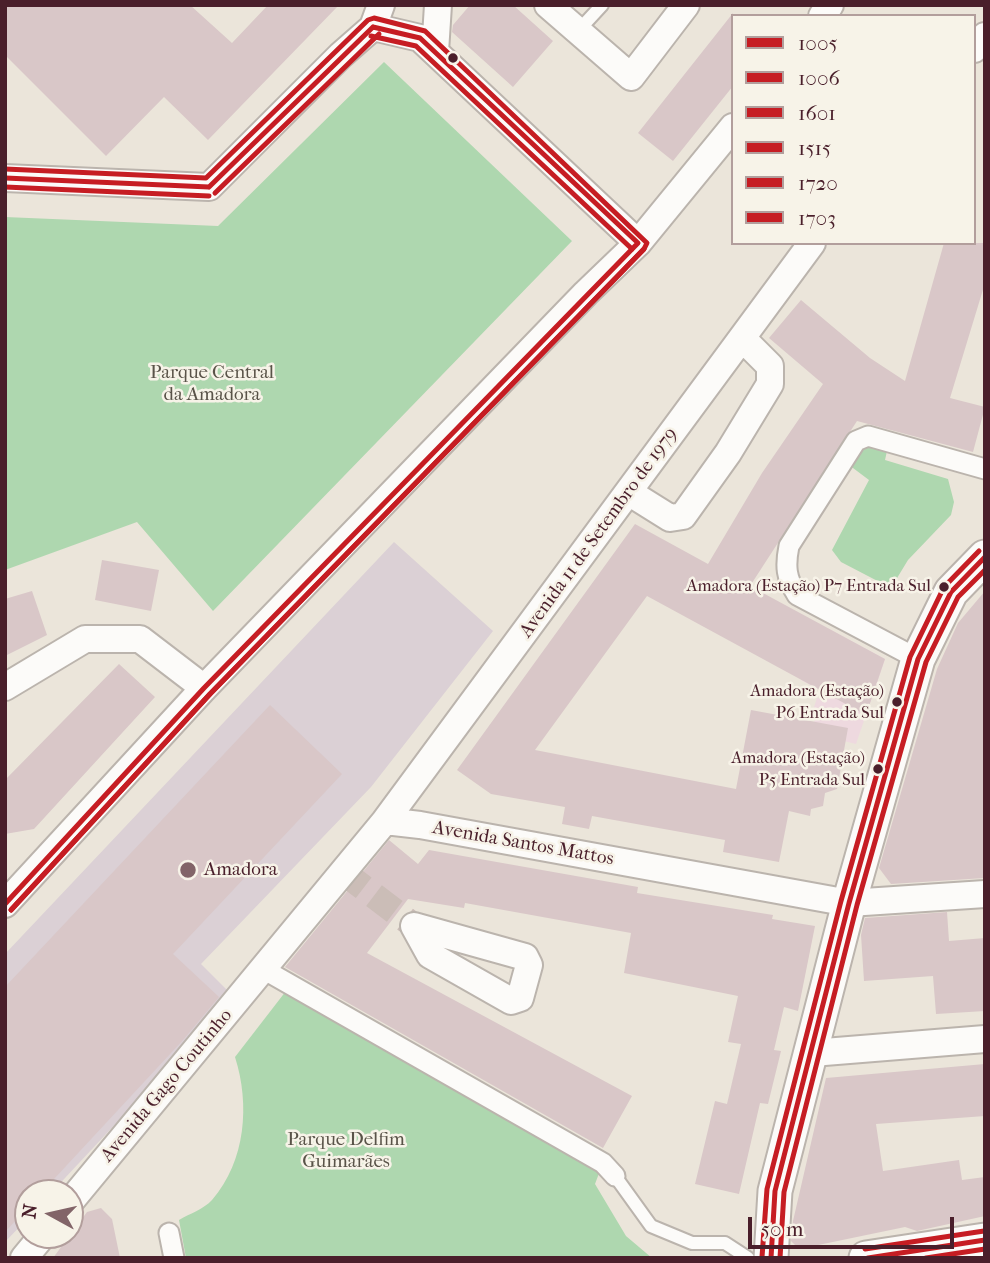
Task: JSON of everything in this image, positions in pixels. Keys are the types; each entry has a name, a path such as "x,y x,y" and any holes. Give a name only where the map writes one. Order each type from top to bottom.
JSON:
{"street":[{"path":"435,52 438,5"},
{"path":"548,5 631,77 686,5"},
{"path":"5,178 209,187 377,16 398,30 420,38 638,243"},
{"path":"5,904 204,688 638,243 731,129"},
{"name":"Avenida 11 de Setembro de 1979","path":"385,821 630,493 811,245"},
{"path":"630,493 670,518 683,516 728,453 770,384 770,366 742,338"},
{"path":"918,659 797,595 788,581 785,565 789,546 856,441 868,436 985,469"},
{"path":"771,1258 775,1191 849,903 918,659 951,593 985,556"},
{"path":"5,687 85,639 140,639 204,688"},
{"path":"385,821 263,969 603,1163 615,1176"},
{"name":"Avenida Santos Mattos","path":"385,821 420,825 849,903 985,894"},
{"name":"Avenida Gago Coutinho","path":"84,1185 263,969"},
{"path":"812,1053 985,1040"},
{"path":"169,1233 174,1258"},
{"path":"866,1258 985,1240"}],"lane":[{"path":"578,31 602,5"},
{"path":"615,1176 651,1226 692,1243 725,1243 748,1258"}],"shaded area":[{"name":"Amadora","path":"394,542 493,631 371,787 201,964 234,997 64,1179 14,1179 14,1233 5,1242 5,954"},
{"path":"829,629 885,659 856,744 812,733 815,718 811,716 817,698 822,699 825,688 816,683 814,687 801,680"}],"green space":[{"name":"Parque Central da Amadora","path":"384,62 572,241 213,611 137,522 5,570 5,217 218,226"},
{"path":"863,445 887,451 885,460 948,479 954,502 951,515 908,560 891,588 841,562 832,550 869,480 849,465"},
{"name":"Parque Delfim Guimarães","path":"286,991 371,1043 601,1168 595,1184 626,1236 652,1258 186,1258 179,1220 212,1200 232,1168 238,1150 242,1132 243,1094 235,1057"}],"building":[{"path":"5,5 190,5 232,43 268,5 339,5 208,140 164,97 106,156 5,55"},
{"path":"470,5 513,5 553,41 513,87 452,32 453,25"},
{"path":"731,16 731,88 673,161 638,133"},
{"path":"985,243 985,283 950,398 985,407 973,452 857,421 750,586 885,659 866,715 647,596 535,750 736,789 751,710 848,728 837,789 825,793 823,806 811,809 810,816 789,811 779,862 723,852 725,840 592,816 589,829 562,824 565,807 491,794 457,770 635,524 708,564 762,473 823,384 769,338 801,300 870,358 905,381 943,245"},
{"path":"102,560 159,570 151,611 95,600"},
{"path":"32,591 47,635 5,656 5,599"},
{"path":"985,591 985,878 891,884 879,868 937,669 958,623"},
{"path":"119,664 155,697 34,829 5,834 5,780"},
{"path":"270,705 342,774 173,954 219,997 183,1040 54,1179 14,1179 14,1222 5,1232 5,987"},
{"path":"389,840 418,864 429,850 638,887 637,893 773,915 772,919 815,926 798,1011 784,1007 774,1050 781,1051 768,1104 760,1103 739,1194 695,1184 715,1101 727,1104 741,1044 728,1042 738,996 624,973 631,933 465,903 464,908 408,899 367,953 632,1096 603,1148 285,967"},
{"path":"947,912 949,941 985,938 985,1011 936,1014 933,976 864,981 861,935 865,918"},
{"path":"985,1064 985,1116 876,1124 883,1171 959,1160 962,1180 985,1177 985,1216 917,1231 905,1227 799,1249 791,1241 793,1221 826,1078"},
{"path":"101,1208 112,1219 120,1258 53,1258 60,1249 84,1249 84,1216 87,1212"}],"tunnel":[{"path":"343,872 414,926"}],"transit line":[{"name":"1703","path":"5,169 206,178 368,20 374,18 425,31 647,243 210,694 11,910"},
{"name":"1005","path":"373,27 420,38 638,243"},
{"name":"1005","path":"209,187 373,27"},
{"name":"1006","path":"215,193 379,34"},
{"name":"1006","path":"371,36 416,46 632,249"},
{"name":"1005","path":"5,178 209,187"},
{"name":"1006","path":"5,187 209,196"},
{"name":"1005","path":"5,904 204,688 638,243"},
{"name":"1006","path":"11,910 210,694 644,249"},
{"name":"1720","path":"762,1257 767,1189 841,901 910,657 944,587 979,551"},
{"name":"1601","path":"771,1258 775,1191 849,903 918,659 951,592 985,557"},
{"name":"1515","path":"780,1258 784,1192 857,905 926,662 958,597 985,570"},
{"name":"1720","path":"865,1249 984,1231"},
{"name":"1601","path":"868,1258 985,1240"},
{"name":"1515","path":"926,1258 985,1249"}],"place":[{"name":"Amadora (Estação) P7 Entrada Sul","path":"944,587"},
{"name":"Amadora (Estação) P6 Entrada Sul","path":"897,702"},
{"name":"Amadora (Estação) P5 Entrada Sul","path":"878,769"},
{"name":"Amadora","path":"188,870"}]}
